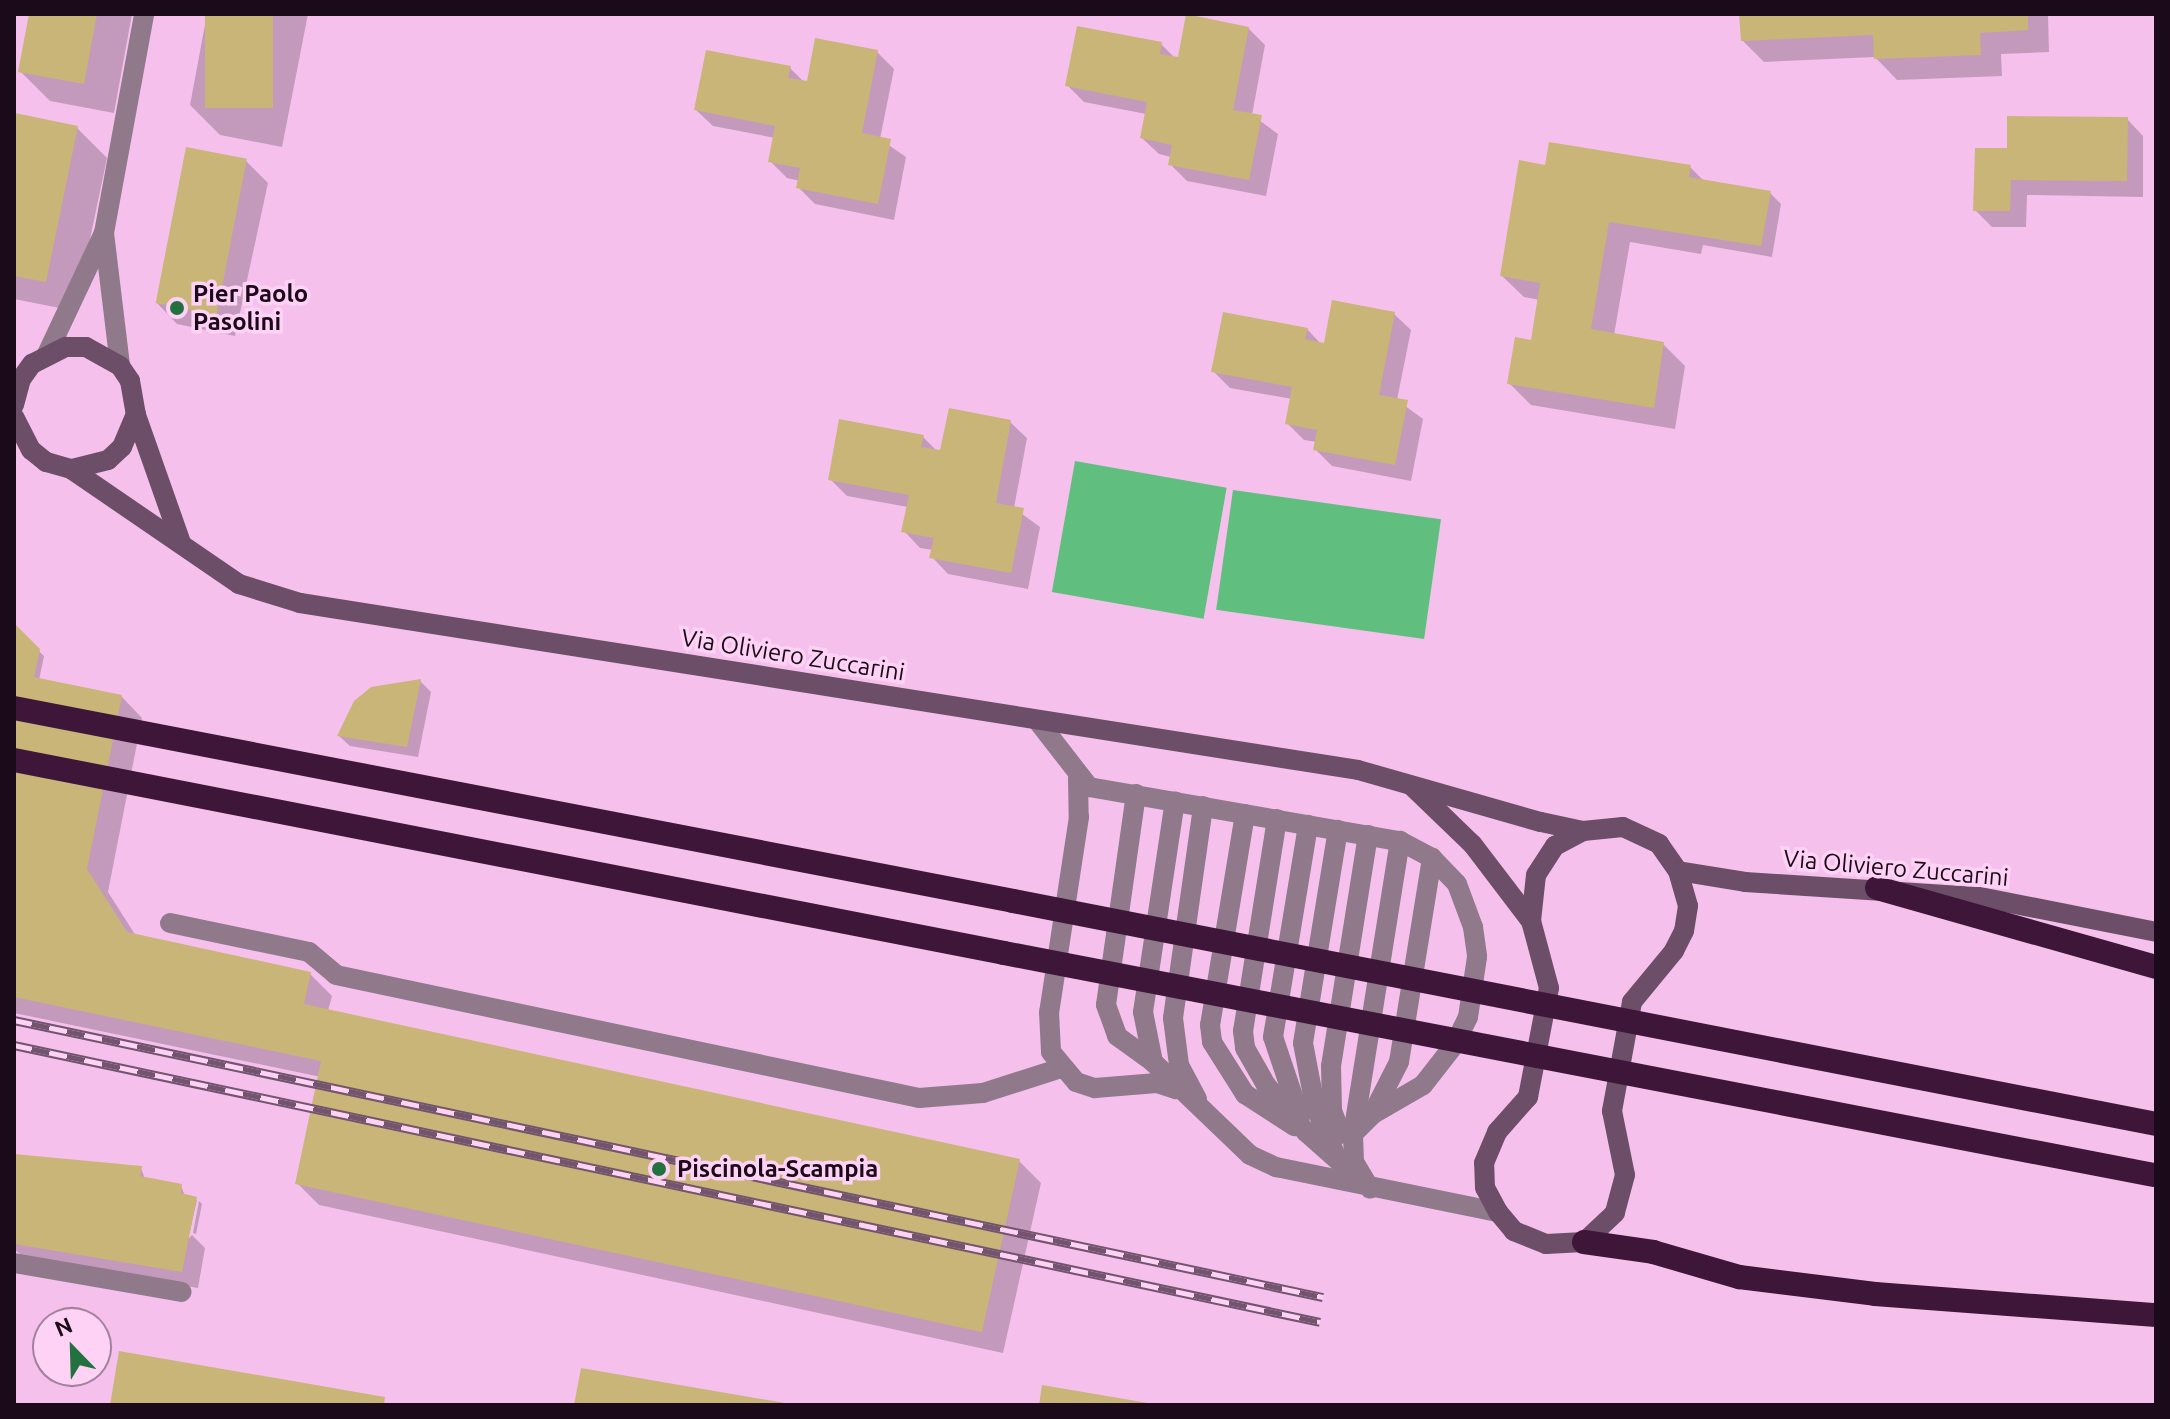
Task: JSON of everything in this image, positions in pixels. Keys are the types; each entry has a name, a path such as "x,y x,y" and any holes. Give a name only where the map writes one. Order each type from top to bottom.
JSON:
{"highway":[{"path":"14,708 2156,1124"},
{"path":"14,760 2155,1175"},
{"path":"1877,888 2156,967"},
{"path":"1584,1242 1622,1245 1754,1279 2156,1315"}],"main road":[{"path":"14,405 17,381 47,354 86,347 120,366 130,381 136,414 181,543"},
{"path":"71,469 108,460 122,447 136,414"},
{"path":"14,417 25,442 46,462"},
{"name":"Via Oliviero Zuccarini","path":"14,459 46,462 71,469 239,584 300,603 1358,770 1583,831 1623,827 1659,844 1678,871 1688,906 1684,931 1632,1002 1612,1111 1625,1175 1615,1213 1584,1242"},
{"name":"Via Oliviero Zuccarini","path":"1410,785 1473,845 1531,921"},
{"name":"Via Oliviero Zuccarini","path":"1498,1212 1485,1188 1484,1163 1497,1132 1528,1097 1549,988 1531,921 1536,875 1555,846 1583,831"},
{"name":"Via Oliviero Zuccarini","path":"1678,871 1745,882 1877,888 1980,897 2156,932"},
{"path":"1498,1212 1514,1231 1546,1244 1584,1242"}],"street":[{"path":"47,354 104,233 144,14"},
{"path":"104,233 120,366"},
{"path":"1037,720 1078,778 1089,787 1400,841 1432,858 1457,884 1473,927 1476,986 1468,1017 1437,1070 1423,1085 1373,1114 1353,1134"},
{"path":"1078,778 1079,817 1049,1012 1051,1052 1061,1068 1076,1082 1095,1088 1157,1083 1176,1089"},
{"path":"1136,794 1106,1005 1117,1036 1153,1062 1176,1089 1203,1109 1250,1155 1288,1170 1370,1189 1498,1212"},
{"path":"1153,1062 1143,1012 1175,801"},
{"path":"1203,806 1173,1026 1179,1065 1203,1109"},
{"path":"1245,814 1210,1025 1212,1042 1245,1094 1306,1132 1346,1162 1370,1189"},
{"path":"1277,819 1243,1031 1253,1066 1306,1132"},
{"path":"1306,1132 1273,1037 1308,825"},
{"path":"1338,830 1303,1043 1315,1106 1346,1162"},
{"path":"1346,1162 1332,1110 1331,1066 1368,835"},
{"path":"1346,1162 1400,841"},
{"path":"1373,1114 1399,1062 1432,858"},
{"path":"170,923 309,952 336,975 919,1098 983,1093 1061,1068"},
{"path":"14,1263 182,1292"}],"green space":[{"path":"1075,461 1227,488 1204,619 1052,592"},
{"path":"1233,490 1441,519 1424,639 1216,610"}],"building":[{"path":"29,14 97,14 84,84 18,72"},
{"path":"205,14 273,14 273,108 205,108"},
{"path":"1186,14 1249,27 1233,110 1262,115 1249,180 1168,165 1172,145 1140,138 1147,102 1065,86 1077,26 1162,42 1160,54 1178,57"},
{"path":"1739,14 2028,14 2028,30 1980,33 1981,55 1874,59 1873,35 1741,41"},
{"path":"815,38 878,50 862,133 891,139 878,204 796,188 800,168 768,162 775,126 694,110 706,50 791,66 788,78 807,81"},
{"path":"15,113 78,126 46,282 14,276"},
{"path":"2007,116 2128,117 2127,181 2011,180 2010,211 1973,211 1975,148 2007,148"},
{"path":"1549,142 1691,165 1689,177 1771,191 1761,246 1609,222 1591,329 1664,342 1654,408 1507,384 1515,337 1531,340 1540,283 1500,276 1519,160 1545,165"},
{"path":"186,147 247,159 217,315 156,303"},
{"path":"1332,300 1395,312 1379,395 1408,400 1395,465 1313,450 1317,430 1285,424 1292,387 1211,372 1223,312 1308,328 1305,339 1324,343"},
{"path":"949,408 1011,420 996,503 1024,508 1011,573 929,558 934,538 901,532 909,495 828,480 839,419 924,435 921,447 940,450"},
{"path":"14,623 40,649 34,677 122,695 87,869 127,932 311,972 304,1004 1020,1159 982,1332 295,1184 321,1061 14,997"},
{"path":"421,679 407,747 337,736 354,701 371,687"},
{"path":"14,1154 142,1166 140,1176 182,1184 181,1193 197,1197 182,1272 14,1244"},
{"path":"119,1351 385,1397 384,1405 110,1405"},
{"path":"581,1368 785,1403 785,1405 574,1405"},
{"path":"1042,1385 1148,1403 1148,1405 1039,1405"}],"railway":[{"path":"14,1020 1323,1297"},
{"path":"14,1045 1320,1322"}],"place":[{"name":"Pier Paolo Pasolini","path":"177,308"},
{"name":"Piscinola-Scampia","path":"659,1169"}]}
